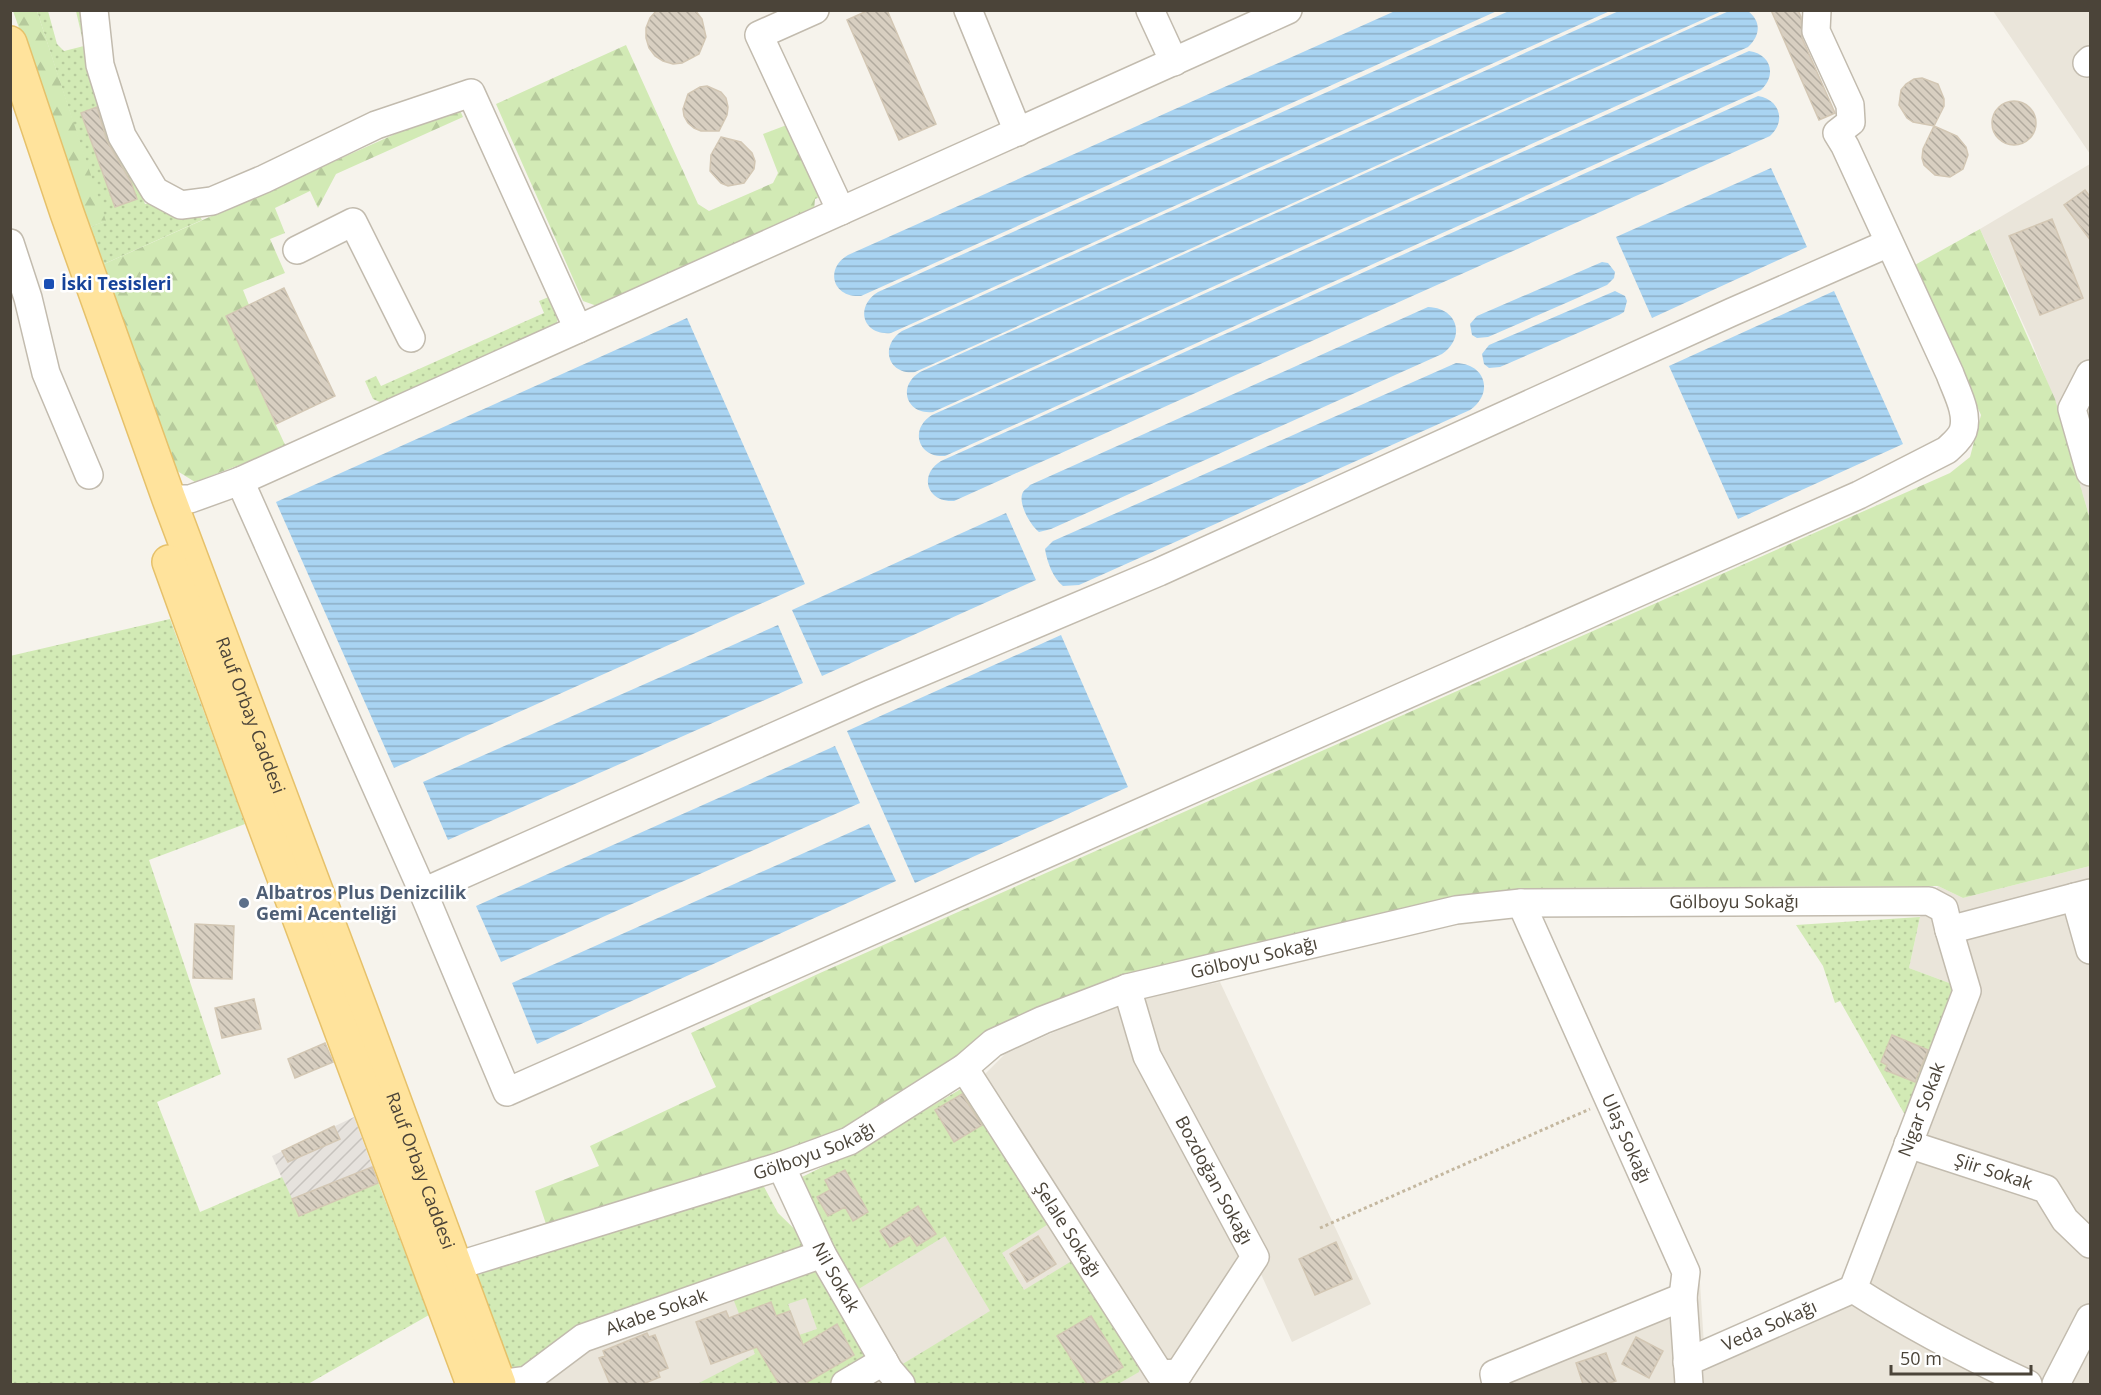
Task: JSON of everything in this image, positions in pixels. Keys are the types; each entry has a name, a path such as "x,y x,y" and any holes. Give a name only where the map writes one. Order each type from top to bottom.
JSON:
{"main road":[{"name":"Rauf Orbay Caddesi","path":"10,43 67,213 254,797 473,1384"},
{"name":"Rauf Orbay Caddesi","path":"10,116 159,503 347,972 499,1384"}],"street":[{"path":"94,10 100,65 122,136 155,191 182,205 212,201 264,179 376,125 471,93 578,329"},
{"path":"815,10 759,35 841,211"},
{"path":"968,10 1018,132"},
{"path":"1150,10 1174,62"},
{"path":"159,503 190,499 240,481 1288,10"},
{"path":"240,481 423,892 507,1092 1859,495 1947,450 1964,430 1963,412 1950,374 1837,133 1851,122 1850,105 1816,31 1817,10"},
{"path":"297,250 353,222 411,338"},
{"path":"10,243 28,298 46,373 89,475"},
{"path":"423,892 870,694 1160,572 1889,243"},
{"path":"2091,374 2072,409 2091,472"},
{"path":"1949,930 2083,895 2091,950"},
{"name":"Gölboyu Sokağı","path":"455,1268 781,1166 849,1141 964,1068 993,1043 1043,1020 1127,988 1456,910 1521,903 1929,901 1944,909 1949,930"},
{"name":"Ulaş Sokağı","path":"1521,903 1686,1272 1683,1297 1688,1373"},
{"name":"Nigar Sokak","path":"1853,1289 1967,991 1949,930"},
{"name":"Bozdoğan Sokağı","path":"1127,988 1147,1056 1255,1257 1169,1379"},
{"name":"Şelale Sokağı","path":"964,1068 1169,1379"},
{"name":"Şiir Sokak","path":"1908,1144 2046,1189 2065,1220 2091,1244"},
{"name":"Nil Sokak","path":"781,1166 822,1254 884,1361 901,1384"},
{"name":"Akabe Sokak","path":"499,1384 527,1380 583,1338 822,1254"},
{"path":"1853,1289 2016,1382"},
{"name":"Veda Sokağı","path":"1688,1373 1853,1289"},
{"path":"1495,1379 1683,1297"},
{"path":"2056,1384 2091,1318"},
{"path":"845,1384 884,1361"}],"path":[{"path":"1320,1228 1610,1100"}],"shaded area":[{"path":"1993,11 2090,11 2090,154"},
{"path":"2090,164 2090,519 2058,410 2032,343 1980,229"},
{"path":"2090,866 2090,1384 1489,1384 1671,1290 1700,1283 1704,1345 1847,1282 1960,987 1909,968 1920,917 1938,886 1963,898"},
{"path":"1220,982 1371,1304 1292,1342 1255,1261 1178,1384 534,1384 586,1348 836,1258 798,1179 859,1149 961,1089 984,1075 1005,1054 1059,1030 1143,998"},
{"path":"354,1117 378,1182 299,1216 272,1156"}],"green space":[{"path":"13,11 37,11 106,221 90,227"},
{"path":"37,11 48,11 57,44 64,51 84,46 76,11 87,11 109,101 145,204 160,201 196,210 202,220 104,264 90,227 105,221"},
{"path":"626,45 698,204 709,211 773,183 778,173 763,134 792,123 825,195 815,199 814,210 597,306 583,301 496,104"},
{"path":"458,106 463,117 336,174 318,208 310,191 275,208 285,233 270,239 285,273 243,290 249,305 226,316 286,447 195,482 174,469 104,264"},
{"path":"1980,229 2055,399 2090,519 2090,866 1963,898 1938,886 1537,888 1450,897 1127,975 955,1058 844,1128 774,1160 547,1227 535,1191 599,1166 590,1146 716,1087 691,1033 820,973 1950,473 1970,457 1981,415 1913,266"},
{"path":"551,296 559,314 556,326 382,403 373,399 365,381 376,376 381,386 544,313 539,301"},
{"path":"170,619 245,824 149,860 221,1074 157,1102 200,1212 282,1177 300,1216 378,1182 429,1315 308,1384 11,1384 10,656"},
{"path":"1920,917 1909,968 1960,987 1909,1122 1840,1001 1835,1003 1823,966 1796,925"},
{"path":"966,1086 1050,1223 1002,1253 1024,1290 1075,1259 1142,1358 1139,1372 1118,1384 916,1384 901,1365 990,1311 945,1236 857,1290 837,1258 798,1179 859,1149"},
{"path":"762,1183 778,1213 810,1244 526,1371 511,1368 476,1275"},
{"path":"813,1266 870,1360 829,1384 697,1384 755,1354 732,1296","holes":["806,1298 817,1329 799,1335 788,1304"]}],"water":[{"path":"1621,10 1722,11 915,372 898,369 890,358 891,344 902,331"},
{"path":"1395,11 1497,11 861,296 844,292 835,282 836,268 848,255"},
{"path":"1509,11 1610,11 891,333 874,330 865,319 866,305 878,292"},
{"path":"1729,11 1748,11 1755,19 1757,33 1748,47 933,412 916,409 908,398 909,385 920,372"},
{"path":"1749,51 1762,56 1769,66 1769,78 1761,90 945,456 928,452 920,442 921,428 932,415"},
{"path":"1758,96 1771,101 1778,112 1778,124 1770,136 954,501 937,498 929,487 930,473 941,461"},
{"path":"1771,168 1807,247 1652,318 1616,237"},
{"path":"1602,262 1608,263 1615,272 1614,278 1607,285 1488,337 1477,338 1472,335 1470,324 1477,316"},
{"path":"1615,291 1625,296 1627,301 1624,312 1619,315 1500,367 1489,368 1484,364 1482,354 1489,345"},
{"path":"1834,291 1903,444 1738,519 1669,366"},
{"path":"1428,307 1446,312 1455,324 1454,340 1442,354 1051,529 1039,532 1026,514 1022,497 1023,492 1030,485"},
{"path":"687,318 805,584 394,768 276,502"},
{"path":"1456,363 1474,368 1483,380 1482,396 1470,410 1079,585 1063,586 1053,574 1045,549 1053,541"},
{"path":"1006,513 1036,580 822,676 792,610"},
{"path":"778,625 803,683 448,840 423,782"},
{"path":"1061,635 1128,787 915,883 847,731"},
{"path":"835,746 860,803 501,962 476,906"},
{"path":"869,824 896,881 537,1044 512,983"}],"building":[{"path":"657,10 695,10 702,19 706,37 699,54 682,63 673,64 655,56 649,48 646,28 650,18"},
{"path":"869,10 887,10 936,124 899,140 847,20"},
{"path":"1771,10 1798,10 1801,17 1802,38 1835,113 1819,120"},
{"path":"1922,78 1938,84 1944,99 1944,106 1934,126 1913,122 1907,118 1899,105 1901,90 1906,84 1914,79"},
{"path":"707,86 721,92 726,98 727,115 719,131 701,131 694,128 684,116 683,109 688,94"},
{"path":"2014,101 2023,102 2030,107 2035,114 2035,132 2030,139 2023,144 2014,145 2005,144 1998,139 1993,132 1992,123 1993,114 1998,107 2005,102"},
{"path":"97,107 107,141 131,182 137,199 115,207 81,113"},
{"path":"1934,126 1957,136 1966,147 1968,155 1963,169 1950,177 1935,175 1924,165 1923,149"},
{"path":"721,137 741,142 752,153 755,161 754,169 744,183 728,186 721,183 710,171 711,155"},
{"path":"2085,190 2091,198 2091,241 2064,205"},
{"path":"2052,219 2083,298 2040,315 2009,236"},
{"path":"284,288 335,396 276,424 226,316"},
{"path":"195,924 234,926 232,979 193,978"},
{"path":"254,999 261,1029 222,1038 215,1008"},
{"path":"1892,1035 1928,1050 1915,1082 1885,1070 1887,1065 1881,1062"},
{"path":"325,1043 333,1062 295,1078 288,1059"},
{"path":"962,1094 982,1125 954,1142 935,1110"},
{"path":"334,1126 340,1139 288,1162 282,1151"},
{"path":"372,1167 378,1183 299,1216 292,1199"},
{"path":"845,1170 868,1212 853,1221 845,1207 828,1216 817,1197 830,1190 825,1180"},
{"path":"918,1206 936,1234 917,1246 910,1235 890,1247 880,1231"},
{"path":"1038,1236 1056,1264 1027,1282 1010,1254"},
{"path":"1336,1242 1352,1279 1315,1295 1299,1259"},
{"path":"771,1302 776,1316 790,1311 803,1345 837,1324 854,1355 804,1384 779,1384 757,1347 711,1364 696,1322 726,1311 729,1318"},
{"path":"1091,1316 1123,1367 1095,1384 1087,1384 1057,1336"},
{"path":"647,1333 649,1337 655,1335 668,1368 658,1372 660,1377 643,1384 610,1384 599,1358 605,1356 603,1351"},
{"path":"1636,1337 1663,1351 1649,1378 1622,1364"},
{"path":"1606,1353 1616,1381 1606,1384 1583,1384 1576,1363"}],"place":[{"name":"İski Tesisleri","path":"49,284"},
{"name":"Albatros Plus Denizcilik Gemi Acenteliği","path":"244,903"}]}
